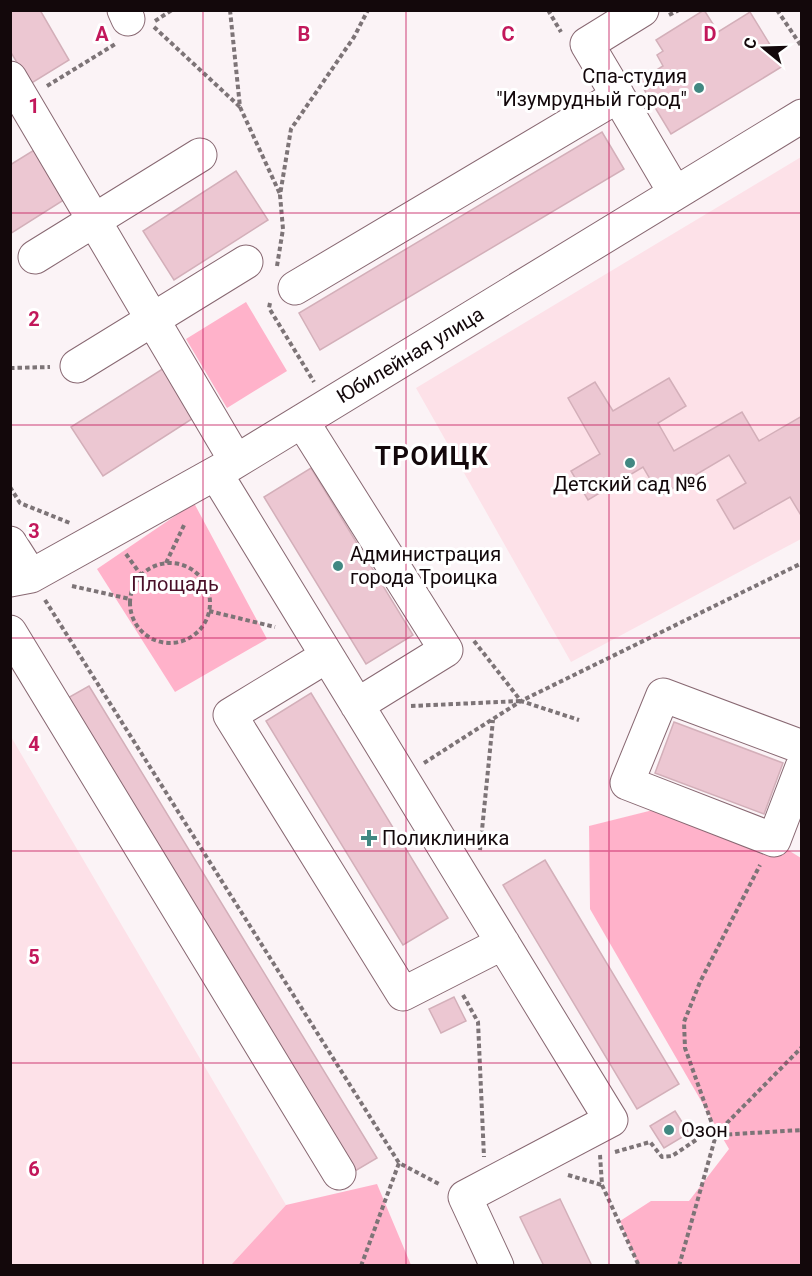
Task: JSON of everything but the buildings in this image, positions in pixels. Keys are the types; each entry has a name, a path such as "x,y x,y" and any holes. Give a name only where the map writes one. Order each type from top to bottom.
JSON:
{"street":[{"path":"642,10 587,44 675,193"},
{"path":"295,288 618,96"},
{"path":"20,108 95,220 154,320 226,467 324,651 611,1120 475,1192 497,1266"},
{"name":"Юбилейная улица","path":"21,578 111,534 226,467 801,116"},
{"path":"34,257 200,155"},
{"path":"77,366 246,262"},
{"path":"302,421 446,650 357,705"},
{"path":"10,543 21,578"},
{"path":"10,632 339,1173"},
{"path":"324,651 230,715 403,994 503,944"},
{"path":"801,747 663,695 627,783 774,840 801,767"}],"path":[{"path":"172,10 150,24 240,107"},
{"path":"230,10 240,107 280,195"},
{"path":"548,10 565,37"},
{"path":"777,10 801,47"},
{"path":"20,108 124,23"},
{"path":"10,368 77,366"},
{"path":"10,487 20,503 80,527 111,534"},
{"path":"166,563 180,564 193,570 202,579 209,592 209,611 201,629 192,638 167,644 154,641 135,624 130,599 141,575 153,567 166,563"},
{"path":"418,767 521,701 801,563"},
{"path":"21,578 130,599"},
{"path":"21,578 399,1163 475,1192 478,1022 449,970"},
{"path":"209,611 274,626 324,651"},
{"path":"405,706 521,701"},
{"path":"479,860 493,719"},
{"path":"716,1135 686,1048 684,1022 700,982 774,840"},
{"path":"679,1266 716,1135 801,1047"},
{"path":"591,1159 650,1142 662,1157 672,1156 702,1136 801,1130"},
{"path":"361,1266 399,1163"},
{"path":"563,1173 602,1185 639,1266"}],"shaded area":[{"name":"Детский сад №6","path":"801,157 801,539 571,662 416,388"},
{"path":"10,735 286,1205 231,1265 11,1265"}],"green space":[{"path":"246,302 287,371 227,408 186,339"},
{"name":"Площадь","path":"194,503 267,639 175,692 97,569"},
{"path":"665,807 788,850 801,858 801,1265 638,1265 620,1221 651,1201 689,1201 729,1149 590,909 589,826"},
{"path":"377,1184 411,1265 231,1265 286,1205"}],"place":[{"name":"Спа-студия \"Изумрудный город\"","path":"699,88"},
{"name":"Детский сад №6","path":"630,463"},
{"name":"Администрация города Троицка","path":"338,566"},
{"name":"Поликлиника","path":"369,838"},
{"name":"Озон","path":"669,1130"}],"district":[{"name":"ТРОИЦК","path":"432,456"}]}
